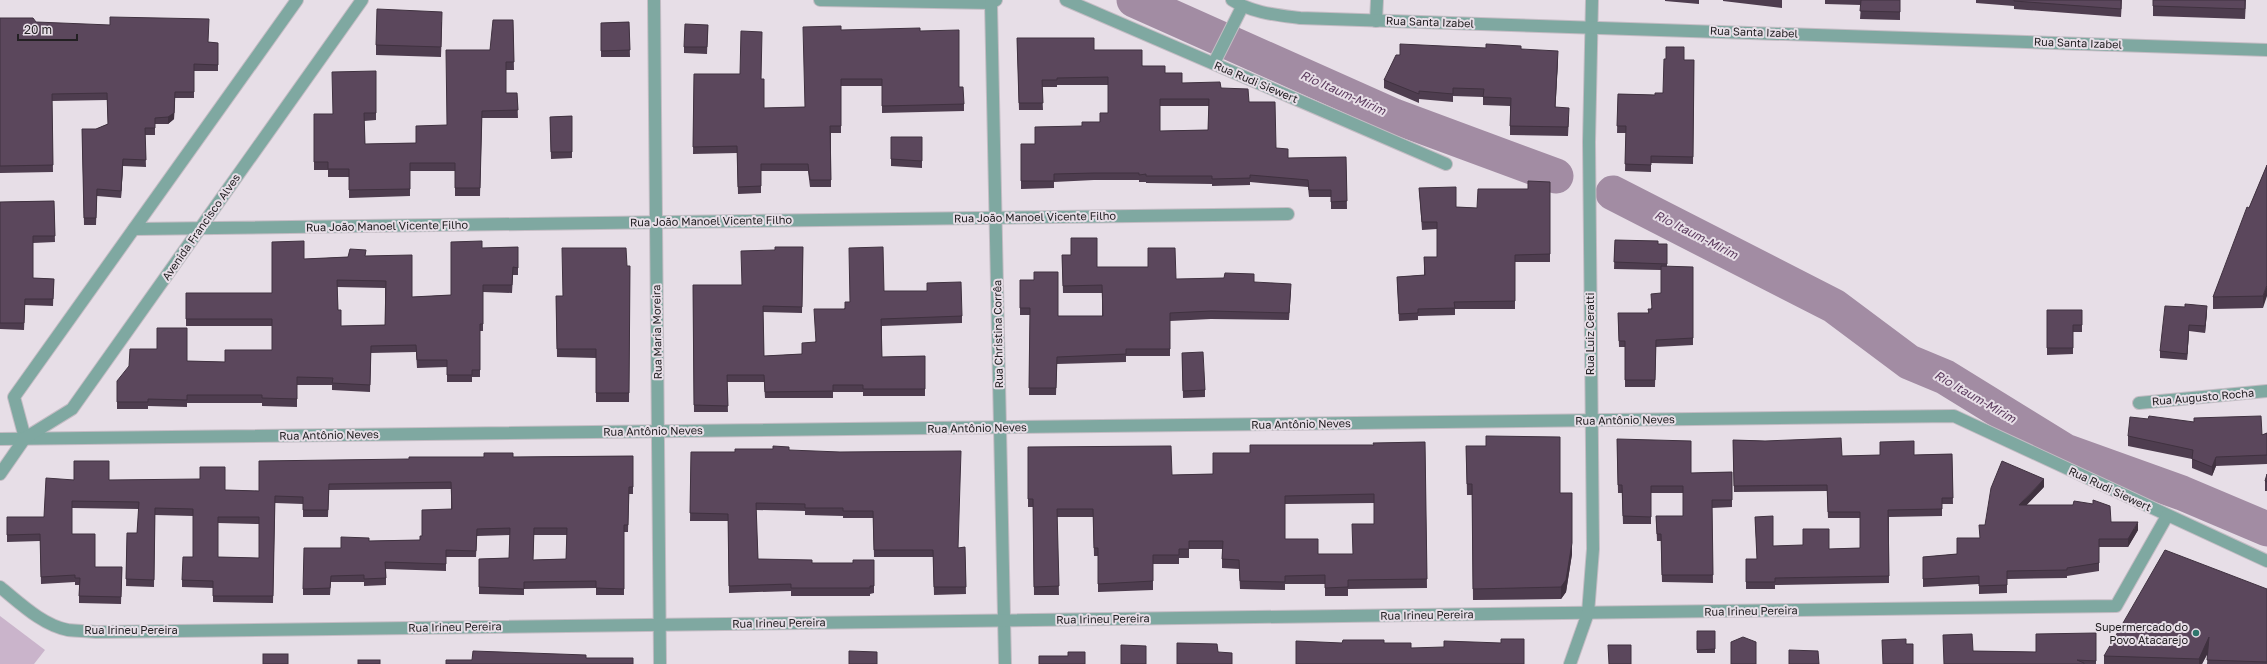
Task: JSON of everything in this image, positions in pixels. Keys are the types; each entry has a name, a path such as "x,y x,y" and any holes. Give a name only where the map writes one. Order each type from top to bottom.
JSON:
{"street":[{"path":"25,438 14,398 296,0"},
{"name":"Avenida Francisco Alves","path":"0,474 25,438 72,409 362,0"},
{"name":"Rua Maria Moreira","path":"654,0 660,664"},
{"path":"820,0 994,2"},
{"name":"Rua Rudi Siewert","path":"1066,0 1446,164"},
{"path":"1376,20 1377,0"},
{"name":"Rua Luiz Ceratti","path":"1570,664 1588,613 1593,549 1589,142 1592,0"},
{"name":"Rua Christina Corrêa","path":"994,2 996,218 1005,664"},
{"path":"1214,63 1237,3"},
{"name":"Rua Santa Izabel","path":"1237,3 1268,14 1300,18 2267,50"},
{"name":"Rua João Manoel Vicente Filho","path":"134,229 1288,214"},
{"name":"Rua Augusto Rocha","path":"2139,403 2267,391"},
{"name":"Rua Rudi Siewert","path":"1954,416 2167,516 2267,561"},
{"name":"Rua Antônio Neves","path":"0,439 1954,416"},
{"name":"Rua Irineu Pereira","path":"0,587 32,612 51,624 68,630 89,631 2116,606 2167,516"}],"shaded area":[{"path":"0,616 45,650 34,664 0,664"}],"building":[{"path":"1861,0 1900,0 1900,12 1860,11"},
{"path":"2121,0 2121,9 2014,1"},
{"path":"2153,0 2245,0 2245,9 2153,6"},
{"path":"377,9 442,12 441,47 376,45"},
{"path":"110,17 209,19 208,42 218,43 218,65 194,64 194,92 175,92 174,113 168,117 155,118 155,128 145,128 146,160 123,159 121,191 97,189 96,218 84,218 82,129 96,129 108,124 107,93 52,94 53,165 0,166 0,18 33,18 36,22 110,25"},
{"path":"493,20 513,20 514,62 506,62 506,93 517,93 518,110 482,111 480,188 455,188 455,163 410,163 410,189 349,190 349,169 328,169 328,162 314,162 314,114 333,114 332,72 376,71 376,113 364,113 365,144 416,143 416,126 447,125 446,50 490,50"},
{"path":"629,22 630,50 601,51 601,23"},
{"path":"685,24 708,25 707,47 684,47"},
{"path":"841,26 841,30 920,28 920,31 959,30 959,87 963,87 964,104 882,106 882,79 841,79 841,126 830,126 831,180 810,180 808,164 761,164 761,186 738,187 737,146 693,147 694,74 740,74 741,31 762,32 761,79 764,79 764,108 805,107 803,27"},
{"path":"1017,38 1094,38 1094,50 1142,50 1142,66 1165,66 1165,73 1182,73 1182,83 1220,82 1221,88 1248,89 1249,102 1275,102 1276,148 1288,149 1288,158 1346,157 1347,201 1331,202 1331,190 1309,190 1308,180 1250,175 1250,178 1212,179 1212,176 1146,176 1146,174 1139,175 1139,173 1054,174 1054,181 1021,181 1021,144 1035,144 1035,127 1082,126 1082,122 1100,122 1100,113 1108,113 1108,77 1057,78 1057,80 1042,80 1043,103 1019,103","holes":["1160,99 1209,99 1208,130 1160,131"]},
{"path":"1400,44 1486,48 1486,44 1521,46 1521,49 1558,51 1555,107 1569,108 1568,127 1510,126 1511,98 1483,97 1484,89 1453,88 1453,94 1419,91 1419,94 1384,80 1396,55 1400,55"},
{"path":"1666,47 1684,47 1684,60 1694,60 1693,157 1651,156 1651,165 1625,164 1626,126 1617,126 1618,94 1655,95 1655,93 1663,93 1664,59 1666,59"},
{"path":"572,116 572,152 551,152 550,117"},
{"path":"891,137 922,137 922,161 891,159"},
{"path":"2267,165 2267,285 2263,296 2213,297 2247,207 2249,208"},
{"path":"1528,181 1550,182 1550,254 1515,255 1515,301 1454,302 1455,308 1418,309 1418,313 1399,314 1397,277 1425,275 1424,257 1437,257 1437,222 1422,222 1419,188 1456,187 1456,207 1477,208 1478,189 1528,189"},
{"path":"54,201 55,236 33,236 33,278 54,279 53,299 25,299 24,323 0,323 0,202"},
{"path":"1071,238 1097,238 1097,267 1148,267 1148,248 1175,248 1176,279 1224,278 1225,273 1254,274 1254,282 1291,284 1289,313 1211,311 1170,313 1170,349 1126,349 1126,354 1057,357 1056,388 1029,388 1030,308 1020,308 1020,280 1034,280 1034,272 1058,272 1058,316 1103,316 1102,285 1063,286 1062,255 1071,255"},
{"path":"1615,240 1658,241 1658,244 1667,244 1667,264 1614,262"},
{"path":"304,241 304,259 348,257 350,249 366,250 365,256 412,255 412,297 451,295 451,242 482,241 482,248 518,247 518,268 513,267 512,285 483,285 483,324 480,324 480,370 472,370 472,375 447,375 447,360 417,360 416,345 371,346 370,385 332,383 333,378 297,377 297,399 262,398 262,395 187,395 187,400 148,399 148,402 117,402 117,381 129,366 130,349 157,349 157,328 187,328 187,361 225,362 225,350 272,350 272,319 186,319 186,293 272,293 272,242","holes":["337,280 386,281 385,325 341,326 341,310 338,310"]},
{"path":"775,247 803,247 802,307 763,306 764,356 802,354 802,343 816,342 814,309 845,309 845,302 850,302 849,248 883,247 884,291 927,291 927,283 961,282 962,316 881,319 882,357 925,356 925,389 863,389 863,385 833,385 833,391 765,392 764,375 727,375 728,406 694,405 693,285 742,285 741,251 775,250"},
{"path":"562,248 626,248 627,266 630,266 629,393 596,393 596,349 557,349 556,296 563,296"},
{"path":"1661,266 1693,267 1693,338 1656,340 1655,380 1625,380 1625,341 1619,341 1618,313 1649,313 1648,309 1652,309 1651,294 1661,293"},
{"path":"2185,304 2207,306 2205,326 2189,325 2187,354 2160,351 2165,306 2185,307"},
{"path":"2047,310 2082,310 2082,325 2073,325 2073,348 2047,348"},
{"path":"1203,352 1205,390 1183,391 1182,353"},
{"path":"2149,416 2194,422 2194,418 2261,416 2262,435 2267,433 2267,455 2216,457 2212,467 2192,459 2193,450 2128,436 2130,417 2148,419"},
{"path":"1486,436 1560,437 1560,493 1572,493 1572,543 1566,580 1561,587 1473,589 1472,484 1467,484 1466,446 1486,446"},
{"path":"1841,438 1842,456 1880,455 1880,442 1914,441 1914,455 1952,454 1953,498 1942,498 1942,509 1888,510 1889,576 1775,578 1775,582 1746,582 1746,559 1757,559 1755,517 1773,516 1773,546 1803,545 1803,529 1829,529 1829,549 1860,548 1860,512 1828,512 1827,485 1734,486 1733,440 1765,441"},
{"path":"1617,439 1691,441 1691,473 1732,472 1732,500 1712,500 1713,575 1662,575 1661,534 1657,534 1656,516 1683,516 1683,486 1651,486 1651,517 1623,516 1622,485 1618,485"},
{"path":"1425,442 1427,579 1348,580 1348,587 1325,588 1325,575 1285,576 1285,582 1240,581 1239,560 1222,559 1223,541 1189,541 1189,549 1179,549 1179,555 1153,555 1153,581 1098,584 1098,548 1094,548 1093,509 1057,509 1059,586 1034,587 1033,499 1028,499 1028,447 1171,446 1172,475 1213,474 1213,453 1250,453 1250,445 1374,445 1373,443","holes":["1374,494 1374,524 1352,524 1353,554 1318,554 1318,539 1285,539 1285,496"]},
{"path":"773,446 789,447 789,450 840,452 961,451 958,548 965,547 966,587 934,587 933,550 874,550 873,511 843,511 843,508 805,508 805,504 756,503 758,559 812,560 812,563 853,563 853,560 874,560 874,586 870,586 870,588 791,588 791,584 729,586 728,514 690,513 691,452 735,452 735,449 773,449"},
{"path":"484,453 513,453 513,457 633,456 633,487 629,487 628,525 624,525 624,589 596,588 596,581 524,582 524,589 479,587 479,559 509,558 510,528 477,529 476,551 446,550 446,564 385,562 386,578 364,579 364,575 331,576 330,588 303,589 304,548 341,548 341,537 369,538 369,541 420,540 420,536 422,536 422,510 452,509 451,482 329,484 328,510 303,510 303,497 275,496 273,596 213,596 213,581 182,580 183,557 193,557 193,509 155,508 154,580 126,579 127,533 137,533 139,502 72,501 72,534 95,534 95,567 122,567 121,597 79,596 80,578 75,578 75,575 41,577 40,534 7,535 7,517 44,517 46,478 74,480 74,461 109,461 109,480 200,479 200,467 225,467 225,490 259,491 259,461 409,459 409,457 484,457","holes":["218,517 259,517 259,558 218,557","534,528 567,528 566,559 533,560"]},
{"path":"2002,461 2044,479 2019,505 2073,505 2074,501 2093,504 2093,500 2110,506 2111,522 2138,522 2128,539 2099,539 2099,563 2067,568 2067,570 2007,571 2007,585 1979,586 1979,576 1923,579 1923,557 1957,554 1957,538 1980,538 1979,525 1985,525 1991,488"},
{"name":"Supermercado do Povo Atacarejo","path":"2165,550 2267,589 2267,662 2207,660 2209,637 2199,659 2104,656"},
{"path":"1697,631 1715,631 1715,649 1697,650"},
{"path":"2096,633 2096,661 2077,660 2084,664 1944,664 1943,635 1972,634 1973,651 2036,652 2036,634"},
{"path":"1743,637 1756,642 1756,664 1731,664 1731,642"},
{"path":"1501,639 1524,639 1524,664 1296,664 1296,641 1342,643 1343,640 1384,640 1384,643 1411,643 1411,648 1444,647 1444,641 1501,643"},
{"path":"1906,639 1906,644 1913,644 1913,664 1883,664 1882,640"},
{"path":"1177,643 1217,644 1218,652 1232,653 1232,664 1177,664"},
{"path":"1121,645 1146,646 1146,664 1121,664"},
{"path":"1608,645 1631,645 1631,664 1609,664"},
{"path":"1789,650 1818,651 1819,664 1789,664"},
{"path":"473,651 586,655 586,658 633,658 633,664 446,664 446,660 472,660"},
{"path":"849,651 877,652 877,664 849,664"},
{"path":"1068,652 1085,652 1085,664 1039,664 1039,656 1068,656"},
{"path":"263,654 288,654 288,664 263,664"},
{"path":"358,660 380,660 380,664 358,664"}],"waterway":[{"name":"Rio Itaum-Mirim","path":"1134,0 1394,116 1556,176"},
{"name":"Rio Itaum-Mirim","path":"1613,193 1834,306 1909,362 1945,377 2065,451 2182,493 2267,529"}],"place":[{"name":"Supermercado do Povo Atacarejo","path":"2196,633"}]}
